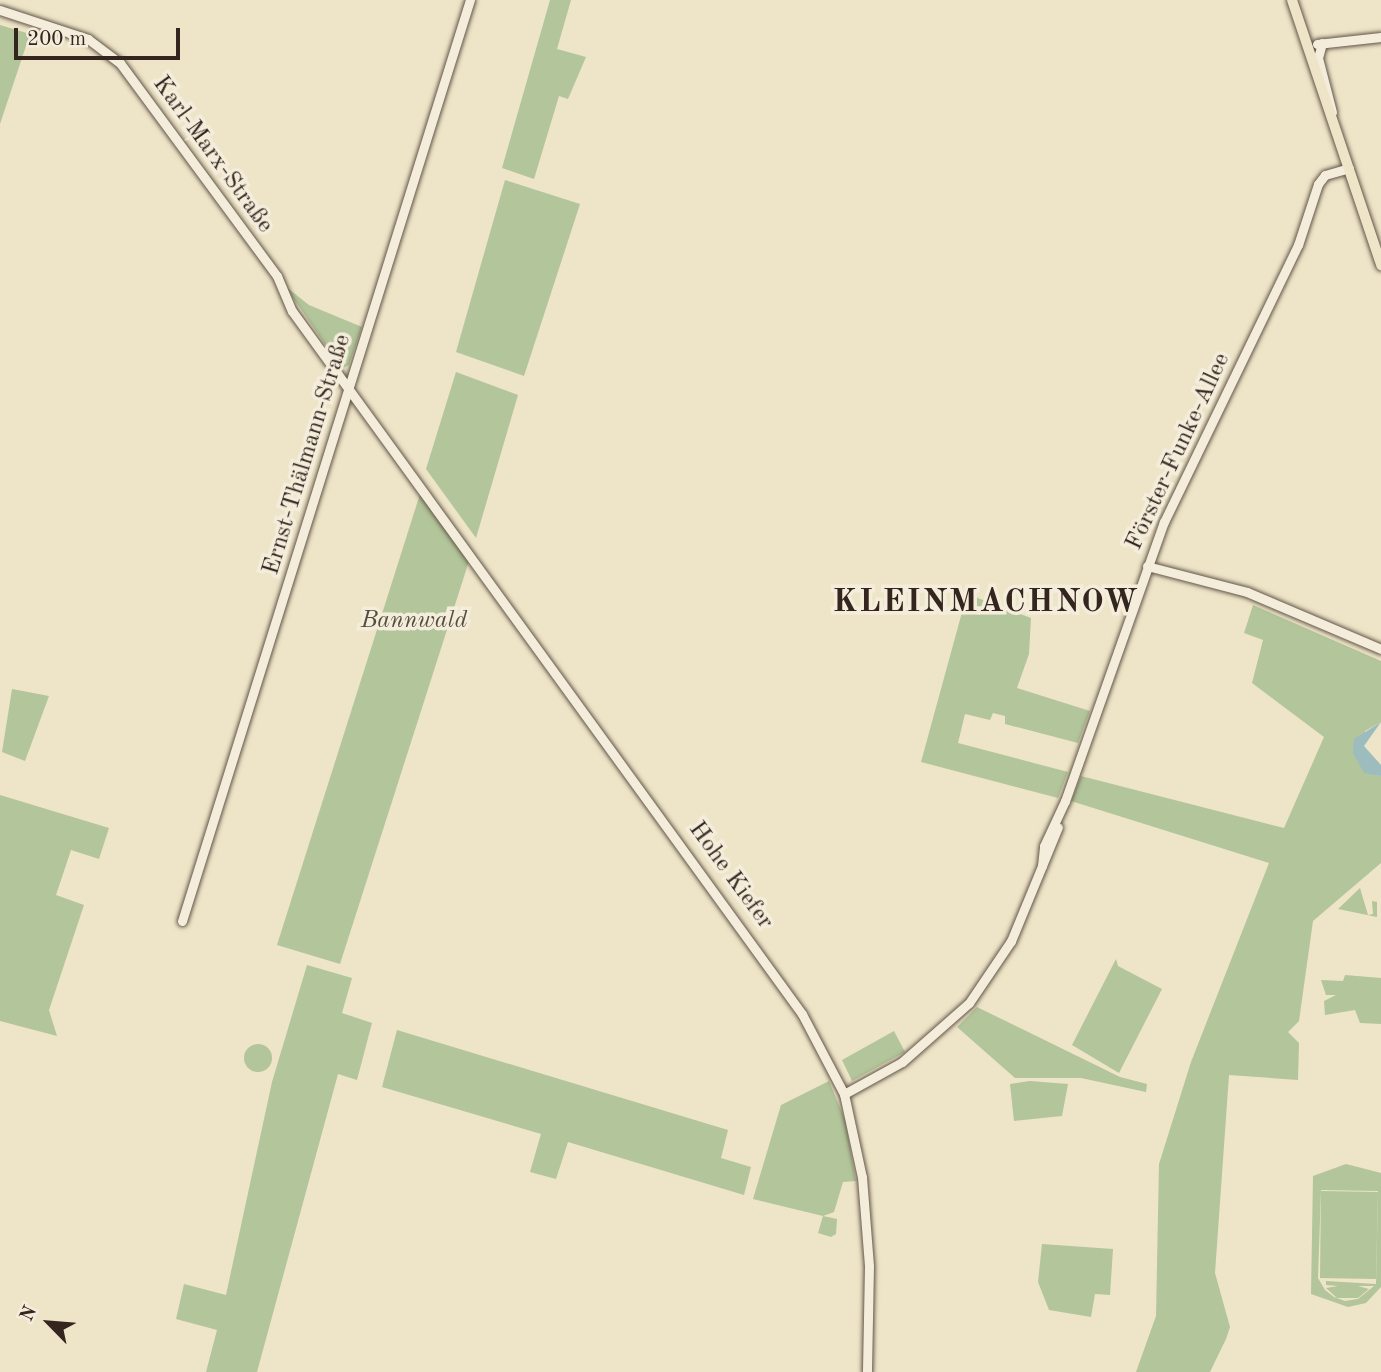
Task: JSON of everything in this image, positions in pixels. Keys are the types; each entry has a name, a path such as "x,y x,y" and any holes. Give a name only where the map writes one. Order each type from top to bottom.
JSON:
{"main road":[{"path":"1292,0 1381,265"},
{"path":"1298,0 1308,44"}],"street":[{"name":"Ernst-Thälmann-Straße","path":"182,921 470,0"},
{"name":"Karl-Marx-Straße","path":"0,10 78,35 112,54 277,276"},
{"path":"1308,44 1381,37"},
{"path":"1322,43 1318,58 1330,94 1331,117"},
{"name":"Förster-Funke-Allee","path":"844,1094 902,1062 969,1003 1011,942 1042,866 1056,840 1060,814 1147,566 1225,390 1298,245 1318,184 1325,175 1349,168"},
{"name":"Hohe Kiefer","path":"277,276 292,311 753,940 803,1016 844,1094 862,1177 867,1244 867,1372"},
{"path":"1147,566 1247,592 1381,649"}],"green space":[{"path":"550,0 571,0 557,49 586,57 568,99 559,96 534,179 502,168"},
{"path":"0,25 30,34 0,124"},
{"path":"505,180 580,204 524,376 456,352"},
{"path":"285,286 309,305 362,327 349,365 342,369"},
{"name":"Bannwald","path":"456,372 518,395 476,538 426,469"},
{"name":"Bannwald","path":"420,494 469,561 340,964 277,945"},
{"path":"967,594 1031,618 1029,654 1017,688 1090,711 1078,743 1005,724 1005,716 993,713 990,720 965,714 958,743 1068,772 1058,798 921,762"},
{"path":"1253,605 1381,661 1381,722 1365,731 1361,764 1364,772 1381,776 1381,863 1313,921 1299,1021 1288,1032 1299,1043 1298,1080 1229,1075 1215,1273 1230,1327 1226,1339 1210,1372 1136,1372 1156,1316 1159,1164 1191,1062 1269,863 1071,801 1081,776 1284,828 1324,737 1252,683 1263,640 1244,633"},
{"path":"12,689 49,696 25,761 2,752"},
{"path":"0,795 109,828 99,859 71,850 56,895 84,905 49,1010 57,1036 0,1021"},
{"path":"1360,888 1368,915 1373,914 1372,901 1377,902 1377,917 1338,909"},
{"path":"1116,959 1118,966 1162,989 1119,1073 1072,1045"},
{"path":"307,965 352,978 342,1013 372,1023 357,1080 338,1074 257,1372 206,1372 217,1330 176,1319 184,1284 226,1295 272,1082"},
{"path":"1345,975 1381,978 1381,1024 1360,1023 1355,1010 1325,1015 1324,1001 1336,995 1326,995 1321,980 1343,981"},
{"path":"977,1007 1120,1077 1147,1084 1146,1092 1081,1078 1015,1078 957,1027"},
{"path":"397,1030 728,1130 721,1158 751,1167 744,1195 568,1142 556,1179 530,1172 541,1134 382,1087"},
{"path":"894,1031 905,1052 852,1081 842,1060"},
{"path":"258,1044 268,1048 272,1058 268,1068 258,1072 248,1068 244,1058 248,1048"},
{"path":"829,1081 845,1120 856,1181 843,1182 834,1212 823,1216 753,1199 781,1105"},
{"path":"1030,1081 1068,1084 1062,1116 1014,1121 1010,1084"},
{"path":"1346,1164 1381,1173 1381,1287 1366,1303 1348,1307 1311,1294 1313,1176","holes":["1321,1190 1378,1191 1376,1284 1326,1281 1326,1285 1338,1286 1326,1288 1337,1298 1358,1298 1369,1289 1358,1286 1374,1286 1358,1299 1345,1301 1334,1297 1325,1290 1318,1278"]},
{"path":"1321,1191 1378,1192 1376,1279 1320,1278"},
{"path":"823,1216 837,1219 836,1234 831,1237 818,1233"},
{"path":"1042,1244 1113,1249 1110,1295 1095,1294 1091,1317 1049,1310 1038,1282"}],"water":[{"path":"1381,722 1364,746 1381,765 1381,776 1364,773 1353,753 1354,739"}],"district":[{"name":"KLEINMACHNOW","path":"986,603"}]}
